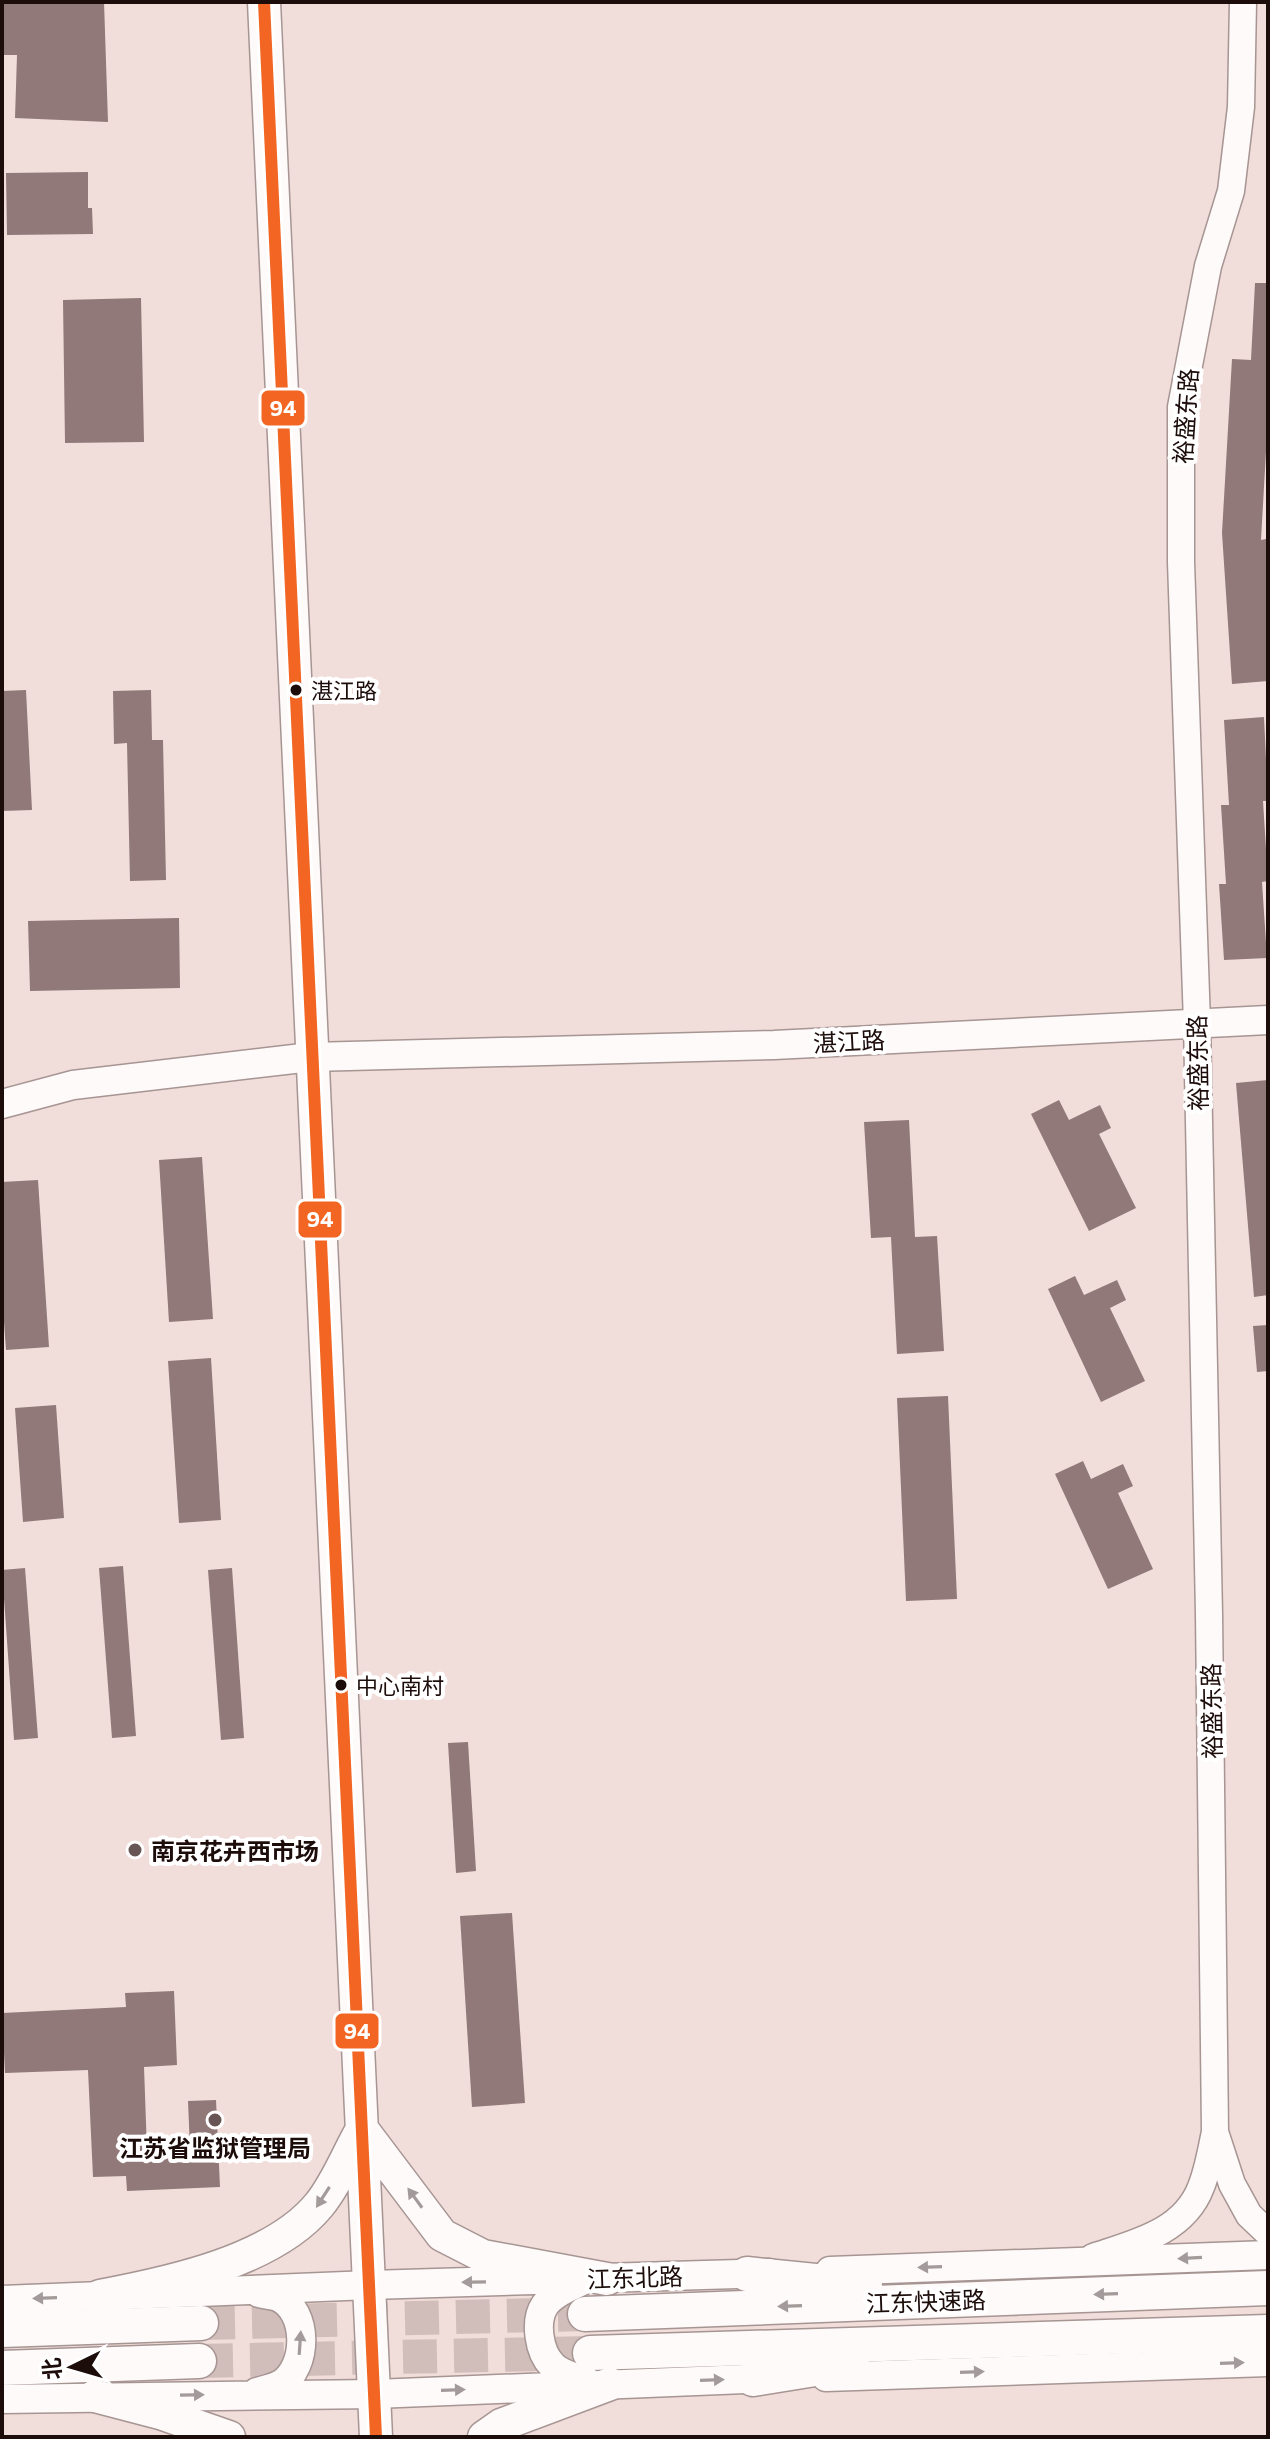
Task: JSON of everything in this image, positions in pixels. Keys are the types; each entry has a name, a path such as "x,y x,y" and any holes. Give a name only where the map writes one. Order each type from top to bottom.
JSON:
{"highway":[{"path":"747,2274 985,2299"},
{"name":"江东快速路","path":"585,2314 1268,2288"},
{"path":"2,2330 201,2323"},
{"name":"江东快速路","path":"598,2374 988,2341 1268,2332"},
{"path":"753,2379 988,2341"},
{"path":"2,2368 199,2361"}],"main road":[{"path":"264,2 376,2437"},
{"name":"湛江路","path":"2,1104 73,1085 311,1057 774,1045 1268,1020"},
{"path":"362,2129 442,2235 483,2256 597,2279"},
{"path":"100,2296 205,2272 295,2229 320,2203 362,2129"},
{"name":"江东北路","path":"2,2300 1268,2255"},
{"path":"597,2279 560,2292 544,2306 540,2342 550,2364 563,2373 753,2379 1268,2362"},
{"path":"247,2291 279,2298 290,2307 301,2327 301,2349 295,2370 281,2384 252,2394"},
{"path":"2,2399 375,2394 598,2374"},
{"path":"484,2437 598,2374"},
{"path":"95,2396 160,2413 229,2437"}],"street":[{"name":"裕盛东路","path":"1078,2263 1151,2237 1183,2218 1201,2189 1215,2132 1209,1614 1197,1023 1181,562 1181,407 1208,266 1231,191 1241,107 1243,2"},
{"name":"裕盛东路","path":"1215,2132 1249,2215 1268,2233"}],"building":[{"path":"2,2 104,2 108,122 15,118 17,55 2,55"},
{"path":"88,172 88,208 92,208 93,234 7,235 6,173"},
{"path":"1255,283 1268,283 1268,416 1261,540 1266,539 1268,576 1268,681 1232,684 1222,533 1232,359 1251,360"},
{"path":"141,298 144,442 65,443 63,300"},
{"path":"26,690 32,810 2,811 2,691"},
{"path":"151,690 152,740 163,740 166,880 130,881 127,743 114,744 113,691"},
{"path":"1264,717 1268,801 1263,801 1268,881 1262,882 1267,958 1224,960 1219,884 1226,884 1221,805 1229,805 1224,720"},
{"path":"179,918 180,988 30,991 28,921"},
{"path":"1268,1080 1268,1295 1254,1297 1236,1083"},
{"path":"1059,1100 1069,1120 1100,1105 1111,1128 1099,1134 1136,1208 1089,1231 1031,1114"},
{"path":"909,1120 915,1237 937,1236 944,1351 897,1354 891,1237 871,1238 864,1122"},
{"path":"202,1157 213,1319 169,1322 159,1160"},
{"path":"38,1180 49,1347 6,1350 2,1294 2,1182"},
{"path":"1075,1276 1084,1295 1117,1280 1126,1300 1110,1308 1145,1381 1101,1402 1048,1289"},
{"path":"1268,1325 1268,1371 1257,1372 1253,1326"},
{"path":"211,1358 221,1520 179,1523 168,1361"},
{"path":"948,1396 957,1599 906,1601 897,1398"},
{"path":"56,1405 64,1518 23,1522 15,1408"},
{"path":"1083,1461 1091,1479 1123,1464 1133,1486 1118,1493 1153,1569 1108,1589 1055,1474"},
{"path":"123,1566 136,1736 112,1738 99,1568"},
{"path":"25,1568 38,1738 14,1740 2,1570"},
{"path":"232,1568 244,1738 221,1740 208,1570"},
{"path":"468,1742 476,1871 456,1873 448,1743"},
{"path":"512,1913 525,2103 472,2107 460,1916"},
{"path":"174,1991 177,2065 144,2067 147,2151 190,2149 188,2101 216,2100 220,2187 127,2191 126,2176 93,2177 88,2070 5,2073 2,2013 126,2007 125,1993"}],"tunnel":[{"path":"201,2323 585,2314"},
{"path":"199,2361 590,2353"}],"transit line":[{"name":"94","path":"264,2 376,2437"}],"place":[{"name":"湛江路","path":"296,690"},
{"name":"中心南村","path":"341,1685"},
{"name":"南京花卉西市场","path":"135,1850"},
{"name":"江苏省监狱管理局","path":"215,2120"}]}
